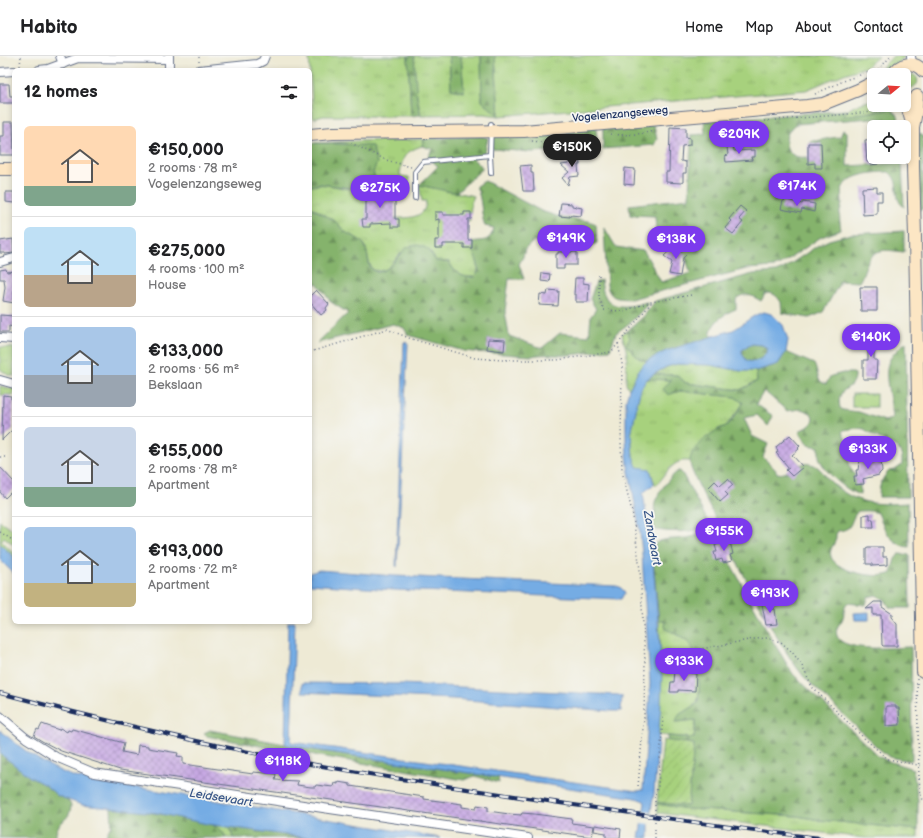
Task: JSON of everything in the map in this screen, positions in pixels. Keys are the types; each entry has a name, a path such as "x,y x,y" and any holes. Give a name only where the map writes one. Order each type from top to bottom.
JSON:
{"main road":[{"path":"899,68 911,60 923,71"},
{"name":"Vogelenzangseweg","path":"312,135 491,128 556,129 823,104 867,86"},
{"name":"Vogelenzangseweg","path":"858,90 867,89"},
{"path":"913,96 910,119 913,127 923,672"},
{"path":"0,169 12,169"}],"street":[{"path":"218,68 257,64 263,61 265,56"},
{"path":"49,68 61,60 78,58 169,58"},
{"path":"0,72 12,71"},
{"path":"0,262 12,259"},
{"path":"0,338 12,339"},
{"path":"0,380 12,383"},
{"path":"0,716 26,738 56,757 94,772 528,838"}],"lane":[{"path":"491,128 491,173"},
{"path":"415,198 415,172 423,162 490,155"}],"path":[{"path":"20,68 21,56"},
{"path":"880,68 890,56"},
{"path":"814,95 848,79 867,73"},
{"path":"346,141 386,160 405,166 419,168"},
{"path":"599,275 599,298 604,310 623,311 651,302 691,295"},
{"path":"312,351 387,329 409,338 474,358 502,360 557,360 611,352 651,302"},
{"path":"618,344 622,363 622,471 633,516 639,562 645,662 644,716 638,787"},
{"path":"0,457 5,457"},
{"path":"0,532 12,539"},
{"path":"680,656 695,650 754,639 767,638 781,642 792,652 801,664 812,687 866,740 888,759 923,766"},
{"path":"655,838 655,794 658,786 663,717"},
{"path":"923,779 919,779 923,800"}],"green space":[{"path":"309,56 408,56 411,116 323,116 313,119 312,68 310,68"},
{"path":"408,56 414,56 417,93 421,115 411,116"},
{"path":"414,56 449,56 451,89 464,92 461,56 481,56 482,101 499,115 495,56 879,56 866,67 844,74 806,90 499,116 484,114 421,115 415,86"},
{"path":"449,56 461,56 464,92 451,89"},
{"path":"481,56 495,56 499,116 482,101"},
{"path":"893,56 905,56 894,68 883,68"},
{"path":"911,74 916,76 918,80 917,84 912,88 911,88"},
{"path":"867,102 867,112 870,112 842,116 856,105"},
{"path":"847,110 843,116 870,112 894,112 898,116 898,120 871,118 796,124 787,135 786,145 788,149 795,156 811,157 810,141 840,137 843,130 847,132 847,166 902,164 904,207 898,199 895,181 889,172 863,175 851,179 842,189 842,203 840,211 841,230 821,237 780,265 774,267 746,269 631,299 619,298 611,294 607,286 604,227 616,247 644,251 661,282 691,273 676,234 656,231 655,216 630,215 629,205 689,198 691,135 705,134 704,119 721,120"},
{"path":"603,122 654,125 657,139 654,145 603,149"},
{"path":"596,123 597,149 531,152 492,149 494,130"},
{"path":"917,133 923,137 923,209 920,210"},
{"path":"482,136 488,138 485,152 473,159 483,168 456,193 419,185 438,166 428,158 432,149 422,146 424,139"},
{"path":"424,139 422,146 407,153 403,160 400,176 409,177 409,184 402,198 392,199 391,218 414,217 422,212 426,201 422,201 419,185 474,196 471,203 470,221 465,221 465,242 472,242 478,265 477,274 474,277 462,276 449,262 436,261 429,250 401,253 389,267 381,271 372,269 365,245 361,241 346,233 335,221 312,207 312,186 328,185 346,189 358,189 376,181 363,145 354,146 343,143 315,143"},
{"path":"312,144 372,146 377,163 373,172 376,181 358,189 321,184 312,186"},
{"path":"485,181 541,211 563,218 589,221 596,224 597,243 586,248 583,246 554,250 552,242 544,240 533,242 525,249 519,264 524,279 509,279 505,311 509,336 542,348 560,333 589,336 591,316 596,309 590,299 596,282 601,280 604,294 613,304 624,306 647,302 648,304 631,322 616,333 610,350 569,355 532,356 464,351 408,335 404,328 393,324 317,343 348,313 331,302 317,283 312,286 312,207 334,220 345,232 361,241 365,246 371,268 377,272 386,270 407,247 417,245 429,250 436,261 449,262 462,276 474,277 477,274 478,268 472,242 488,239 494,228 485,226 482,216 480,197 476,186"},
{"path":"904,231 904,252 885,250 876,253 868,261 859,282 839,281 839,284 823,312 819,314 809,318 782,313 781,302 776,296 768,293 765,294 761,301 755,297 742,295 736,299 736,309 727,313 715,323 711,332 711,337 666,351 647,361 637,357 626,345 630,338 627,331 644,316 655,301 753,274 776,272 829,240 851,234"},
{"path":"627,331 642,360 647,361 640,368 629,389 626,384 627,353 622,334"},
{"path":"906,342 908,497 879,497 882,480 889,471 895,470 902,465 902,458 900,451 895,446 864,429 858,428 844,430 842,432 849,446 849,463 851,469 860,482 860,495 842,485 830,474 821,462 819,457 819,447 808,445 799,431 809,426 814,421 811,413 801,409 787,411 764,391 756,404 773,416 768,426 757,415 744,418 752,436 768,444 763,457 777,473 785,473 801,464 811,464 819,468 838,488 856,499 866,502 885,504 908,503 909,547 895,542 886,530 877,513 870,511 858,511 849,527 838,531 836,534 830,554 835,562 841,567 859,573 877,576 891,573 895,559 899,554 909,555 910,608 890,608 885,600 876,595 868,597 866,605 847,603 842,621 837,628 837,637 843,642 853,646 866,648 911,647 912,760 910,761 889,757 804,677 772,629 698,484 690,463 692,453 704,439 726,426 736,415 743,403 735,397 680,391 668,395 663,389 671,380 647,379 654,374 677,375 686,383 740,390 757,381 756,371 778,364 786,352 814,364 820,381 826,384 831,376 843,373 855,374 852,384 840,395 840,408 843,410 859,412 885,421 891,419 893,416 887,379 888,365 893,354"},
{"path":"752,344 762,345 768,349 765,355 760,359 747,361 742,354 742,350"},
{"path":"0,347 12,348 12,376 8,375 0,369"},
{"path":"677,364 710,365 741,371 756,371 757,381 740,390 686,383 677,375 654,374 667,367"},
{"path":"647,379 672,380 668,394 680,391 735,397 744,403 726,426 718,429 690,462 691,464 688,461 678,462 670,468 657,485 655,485 650,469 637,468 633,456 631,435 641,388"},
{"path":"0,386 12,389 12,395 0,395"},
{"path":"852,394 876,394 876,407 852,407"},
{"path":"678,471 682,473 708,524 690,531 676,532 656,530 651,523 654,515 655,502 665,485"},
{"path":"0,521 12,529 12,543 4,537 1,541 12,551 12,555 0,544"},
{"path":"711,531 715,535 774,643 793,674 878,756 888,761 913,769 918,800 918,830 820,820 797,816 688,809 657,804 657,802 688,806 694,744 667,741 668,736 694,738 696,720 675,722 680,714 698,702 699,678 694,668 680,664 689,657 695,655 691,645 684,639 666,629 664,621 659,621 652,551 653,545 664,540 691,537"},
{"path":"659,621 664,621 673,633 690,644 695,655 680,664 691,666 697,672 699,680 698,700 678,718 676,722 696,720 694,738 658,735 662,671"},
{"path":"210,730 289,746 498,777 499,783 475,776 464,780 206,736 204,733"},
{"path":"663,740 694,744 688,806 657,802"},
{"path":"0,753 30,777 45,785 58,796 67,799 71,805 69,815 58,827 56,838 0,838"},
{"path":"657,804 688,809 797,816 820,820 918,830 918,838 865,838 658,813"},
{"path":"111,808 169,815 202,822 221,830 226,838 105,838 112,826"},
{"path":"207,824 230,827 233,838 227,838 221,830"},
{"path":"230,827 307,838 233,838"}],"water":[{"path":"764,312 771,314 783,325 788,340 786,352 778,364 756,371 741,371 710,365 677,364 666,367 647,379 641,388 631,435 633,456 637,467 650,469 654,484 643,493 653,562 662,671 654,794 649,821 649,838 639,838 645,803 644,801 636,798 289,746 285,744 288,624 295,624 291,742 637,791 643,790 650,683 640,532 628,466 626,441 626,400 629,389 640,368 647,361 666,351 733,330 752,317","holes":["752,344 762,345 768,348 763,357 754,361 747,361 742,354 742,350"]},
{"path":"404,342 408,343 397,567 396,566"},
{"path":"0,544 12,555 12,572 0,560"},
{"path":"319,570 395,576 616,586 620,587 625,592 621,599 394,590 312,584 312,572"},
{"path":"869,612 869,620 855,620 854,613"},
{"path":"302,683 402,684 622,696 621,711 612,711 453,699 302,692"},
{"path":"0,730 35,757 64,773 75,777 440,838 307,838 207,824 157,813 82,805 58,796 45,785 30,777 3,756 0,753"}],"pier":[{"path":"642,810 651,812 650,824 641,823"}],"building":[{"path":"0,84 9,84 12,103 0,103"},
{"path":"4,122 12,122 12,155 0,155 0,136 4,136"},
{"path":"670,127 686,128 686,137 690,138 690,145 682,146 681,161 686,162 686,173 683,173 683,182 681,183 666,182 666,172 669,172"},
{"path":"865,140 867,140 867,162"},
{"path":"808,143 821,143 822,168 815,168 815,163 808,164"},
{"path":"733,146 734,151 755,150 755,157 751,157 752,160 726,162 725,156 728,155 727,147"},
{"path":"579,156 579,176 570,177 568,185 562,178 569,172 561,165 569,164 568,157"},
{"path":"531,165 534,191 523,191 520,166"},
{"path":"625,168 635,169 634,185 624,184"},
{"path":"877,187 877,192 882,192 882,201 877,201 877,214 863,215 862,188"},
{"path":"362,191 370,191 370,194 391,194 391,191 398,191 398,198 395,199 395,219 399,219 399,227 391,227 391,223 370,224 370,227 363,227 362,219 366,219 366,199 362,199"},
{"path":"6,192 12,192 12,203 6,202"},
{"path":"786,200 802,204 803,202 815,204 814,212 802,209 801,213 781,209 783,201"},
{"path":"561,203 572,204 572,206 582,208 581,216 559,216"},
{"path":"740,206 746,211 739,219 743,222 733,234 725,228 731,221 729,219"},
{"path":"435,212 443,212 443,215 464,215 464,212 471,212 471,219 468,219 468,240 472,240 472,248 464,248 464,244 443,244 443,248 435,248 435,240 439,240 439,219 435,220"},
{"path":"12,239 12,253 0,253 0,241"},
{"path":"676,245 686,255 683,258 680,276 669,274 672,262 664,256"},
{"path":"558,252 577,252 577,265 564,265 564,269 556,269 556,254 558,254"},
{"path":"6,269 7,272 12,271 12,303 3,301 5,287 4,279 0,279 0,270"},
{"path":"542,273 550,274 549,282 541,281"},
{"path":"575,278 583,278 583,283 589,284 588,302 576,302 576,295 574,295"},
{"path":"860,287 877,287 877,311 861,311"},
{"path":"316,290 329,304 326,308 327,310 321,315 312,304 312,294"},
{"path":"548,290 559,291 558,306 539,305 540,294 547,295"},
{"path":"0,315 12,316 12,327 9,326 9,332 0,332"},
{"path":"868,333 874,333 874,335 880,336 874,349 874,360 877,360 876,379 863,379 863,360 868,360 868,345 864,343"},
{"path":"488,339 505,340 504,351 487,349"},
{"path":"3,395 11,396 12,399 12,430 2,440"},
{"path":"790,435 800,446 798,448 799,449 792,455 803,467 792,476 786,470 789,468 776,453 778,452 776,447"},
{"path":"863,459 881,459 882,471 879,475 863,479 864,484 855,485 854,476 857,476 856,470 858,470 859,463"},
{"path":"0,467 12,480 12,491 5,498 0,492"},
{"path":"728,479 733,485 725,492 728,495 720,502 708,488 715,481 720,486"},
{"path":"870,514 870,519 873,519 874,527 863,527 863,515"},
{"path":"730,542 733,554 730,555 732,561 723,563 722,559 716,561 714,552 717,552 715,545"},
{"path":"883,547 883,557 887,557 887,565 872,566 872,564 866,564 866,548"},
{"path":"874,602 882,602 882,607 894,615 891,615 891,617 897,624 897,646 882,645 881,615 873,615 873,608 866,609"},
{"path":"773,603 777,624 766,625 762,604"},
{"path":"675,670 690,671 690,673 696,674 695,691 678,690 678,692 670,692 671,682 674,682"},
{"path":"886,706 896,706 896,708 899,708 900,725 886,726"},
{"path":"42,724 59,730 60,728 67,732 68,730 71,731 72,729 124,743 122,752 137,755 138,745 148,746 148,748 178,753 177,756 183,757 183,764 253,774 253,772 276,774 275,780 298,781 297,785 311,787 315,787 316,785 333,787 334,783 338,784 338,782 350,784 350,786 462,804 462,807 476,809 477,805 488,807 488,811 521,815 522,813 534,814 572,819 571,823 594,826 592,837 120,770 61,751 42,741 34,736 37,729 39,730"},
{"path":"595,825 621,829 620,838 606,838 606,833 594,831"}],"railway":[{"path":"0,693 183,738 328,767 567,804 821,838"}],"water label":[{"name":"Zandvaart","path":"652,538"},
{"name":"Leidsevaart","path":"221,798"}]}
